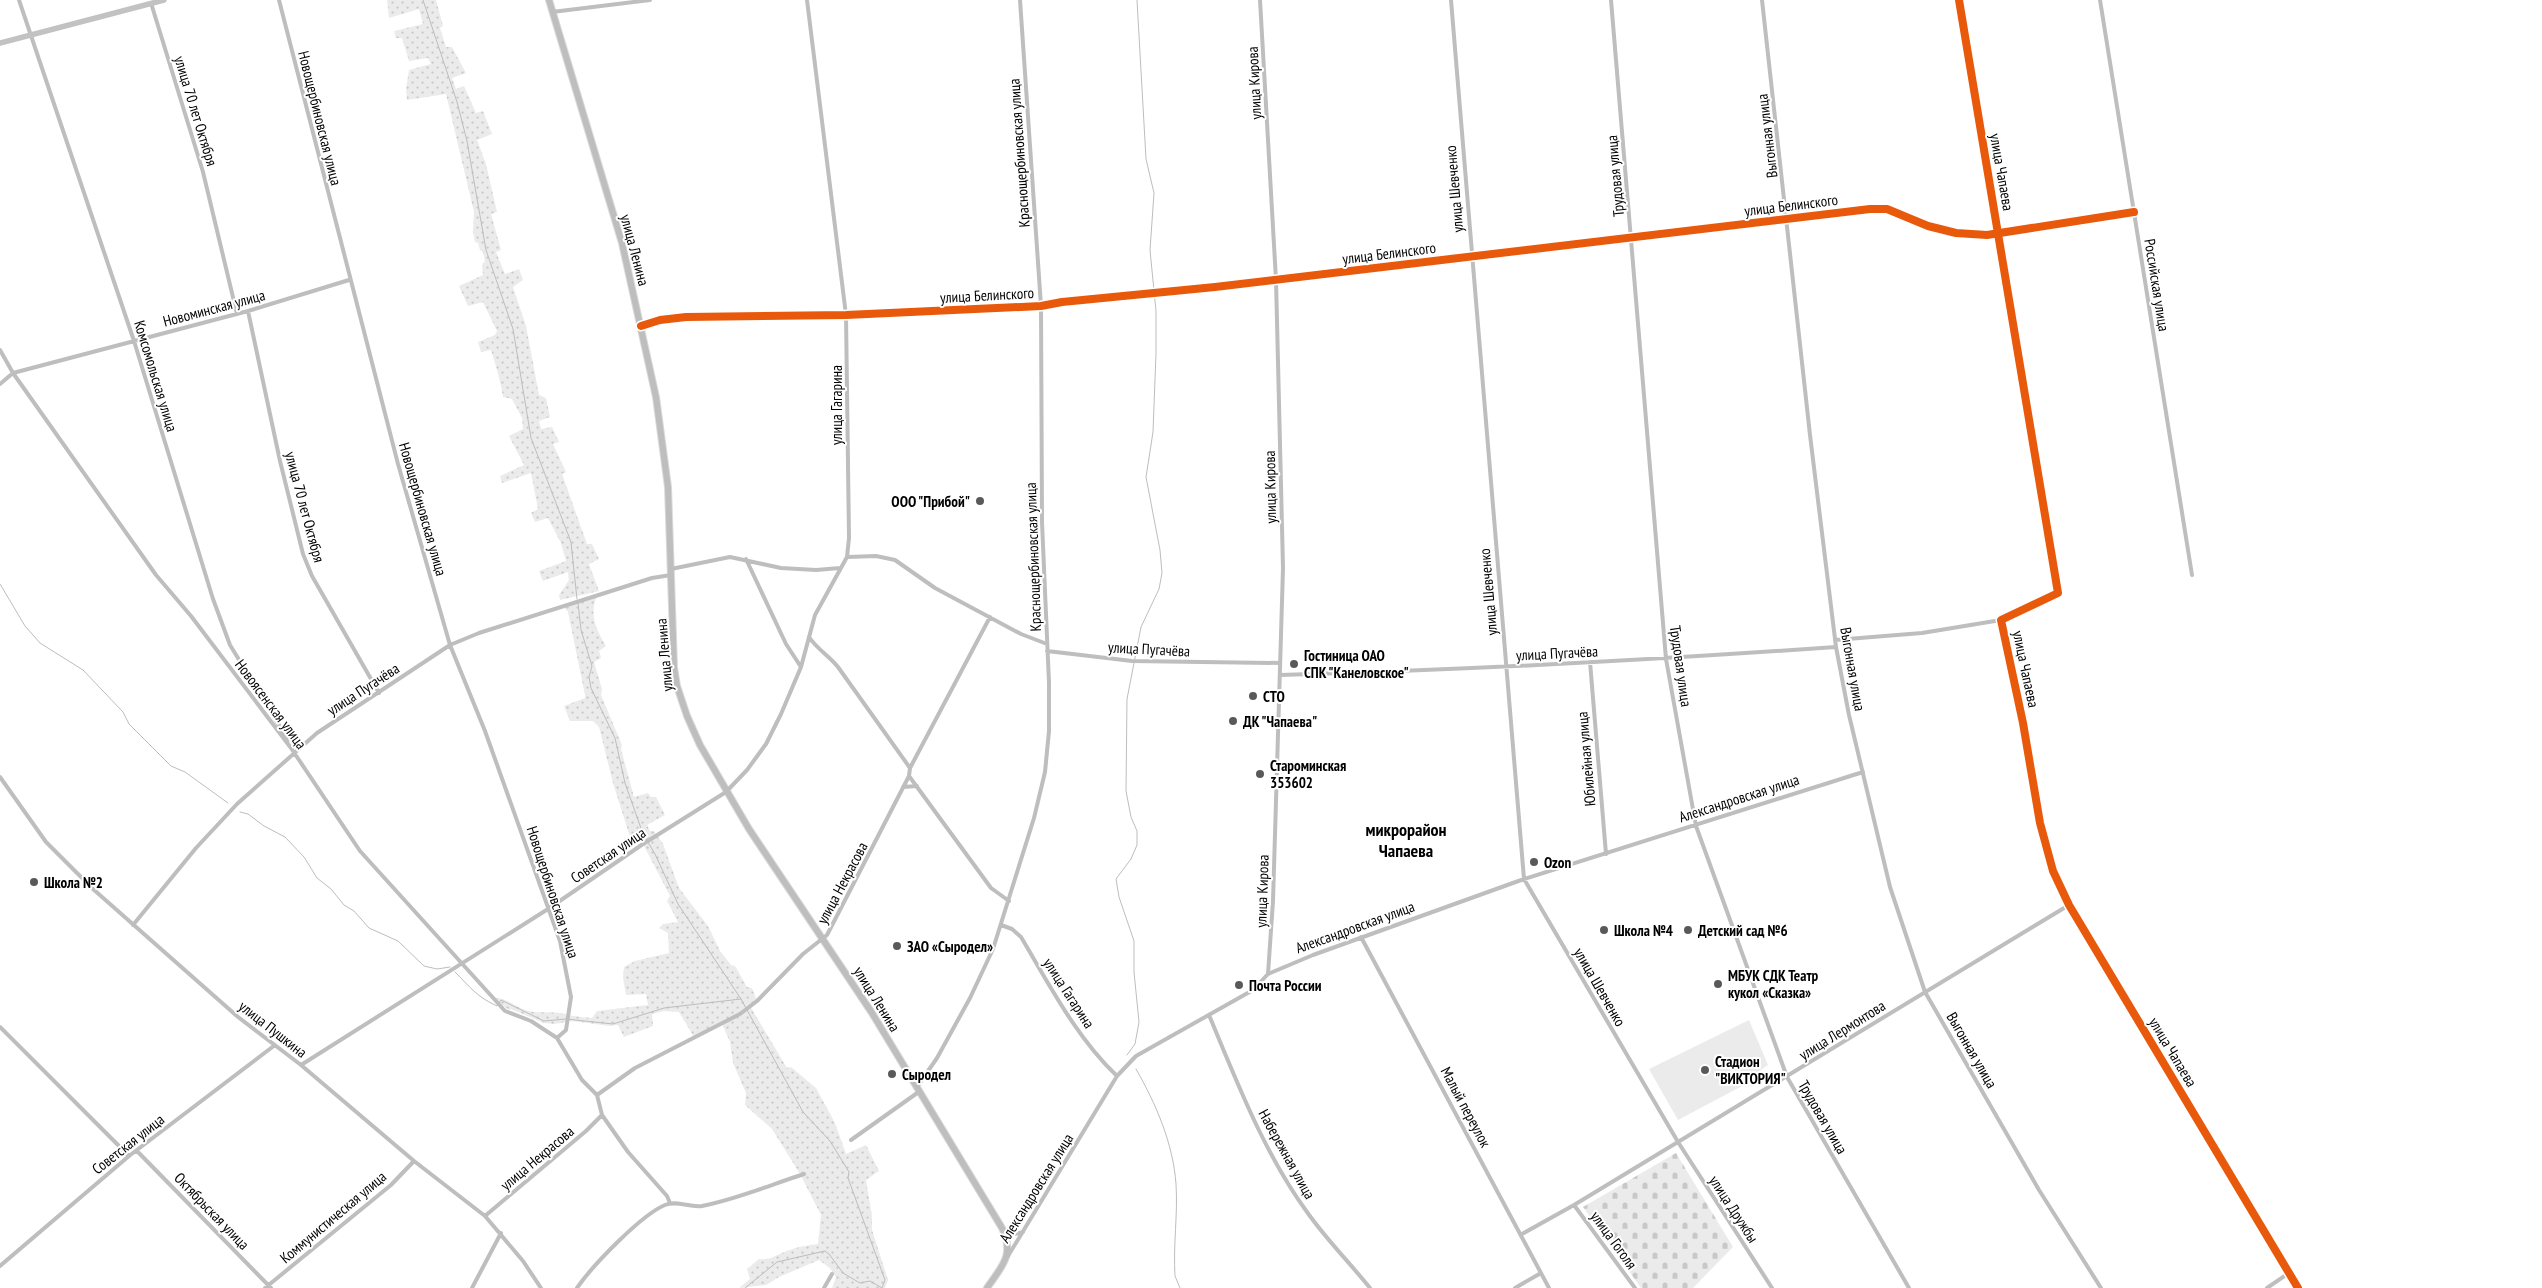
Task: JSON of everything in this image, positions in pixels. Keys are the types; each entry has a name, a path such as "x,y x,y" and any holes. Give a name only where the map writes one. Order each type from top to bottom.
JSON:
{"main road":[{"path":"0,43 164,0"},
{"name":"улица Ленина","path":"549,0 622,243 641,326 663,441 668,487 673,648 677,686 690,723 726,792 763,851 824,938 1002,1228 1008,1245 1006,1260"},
{"name":"Александровская улица","path":"987,1288 1006,1260"}],"street":[{"name":"Комсомольская улица","path":"19,0 134,341 213,599 230,645 292,750"},
{"name":"Новощербиновская улица","path":"279,0 349,280 398,464 450,645 485,731 548,909 568,972 571,997 569,1015 566,1030 557,1038"},
{"path":"552,12 650,0"},
{"name":"улица Гагарина","path":"807,0 846,315 849,538 847,557 815,615 809,636"},
{"name":"Краснощербиновская улица","path":"918,1089 970,998 1001,925 1010,901 1046,772 1049,731 1042,522 1041,306 1020,0"},
{"name":"улица Кирова","path":"1260,0 1276,280 1284,568 1273,901 1268,974"},
{"name":"улица Шевченко","path":"1451,0 1524,879 1678,1142"},
{"name":"Трудовая улица","path":"1611,0 1666,659 1696,826 1787,1077 1908,1288"},
{"name":"Выгонная улица","path":"1762,0 1788,220 1810,435 1836,647 1862,772 1890,887 1925,992 2040,1190 2101,1288"},
{"name":"улица Чапаева","path":"1959,0 2058,593 2001,620 2024,723 2040,823 2053,871 2069,906 2298,1288"},
{"name":"Российская улица","path":"2100,0 2192,575"},
{"name":"улица 70 лет Октября","path":"151,3 203,172 237,314"},
{"name":"улица Белинского","path":"641,326 660,320 686,317 846,315 1041,306 1870,209 1887,209 1928,226 1956,233 1987,235 2134,212"},
{"name":"Новоминская улица","path":"0,384 13,374 248,311 349,280"},
{"name":"улица 70 лет Октября","path":"248,311 288,498 303,554 312,576 379,693"},
{"name":"Новоясенская улица","path":"0,350 13,374 156,575 191,616 292,750 360,850 505,1010 531,1022 557,1038"},
{"path":"847,557 876,556 895,560 935,588 1033,640 1047,644"},
{"name":"улица Пугачёва","path":"133,925 196,848 230,811 292,750 450,645 479,633 581,600 671,572 730,557 781,568 816,570 840,568"},
{"path":"746,559 786,644 801,667"},
{"name":"улица Некрасова","path":"597,1095 635,1068 740,1014 791,964 824,938 834,925 909,776 910,768 990,617"},
{"path":"1835,640 1922,633 2001,620"},
{"path":"809,636 816,648 827,654 838,667 910,768"},
{"name":"Советская улица","path":"301,1065 548,909 643,844 726,792 766,744 801,667 809,636"},
{"name":"улица Пугачёва","path":"1280,675 1666,659 1836,647"},
{"name":"улица Пугачёва","path":"1047,651 1132,661 1280,663"},
{"name":"Юбилейная улица","path":"1590,662 1606,854"},
{"name":"Александровская улица","path":"1006,1260 1117,1076 1136,1056 1253,990 1268,974 1361,937 1524,879 1862,772"},
{"path":"909,776 991,888 1010,901"},
{"name":"улица Пушкина","path":"0,777 46,842 133,925 414,1161 485,1216 501,1233 540,1288"},
{"path":"903,787 917,786"},
{"name":"улица Лермонтова","path":"1522,1234 1574,1205 2069,906"},
{"name":"улица Гагарина","path":"1001,925 1012,929 1020,937 1060,1004 1104,1063 1117,1076"},
{"name":"Малый переулок","path":"1361,937 1522,1234 1549,1288"},
{"name":"Набережная улица","path":"1209,1015 1252,1116 1297,1198 1327,1239 1370,1288"},
{"path":"0,1027 130,1156"},
{"path":"557,1038 582,1080 597,1095 602,1115 628,1152 667,1196 670,1204"},
{"name":"Советская улица","path":"0,1266 130,1156 274,1045"},
{"path":"851,1140 918,1089"},
{"name":"улица Некрасова","path":"485,1216 602,1115"},
{"name":"улица Дружбы","path":"1678,1142 1772,1288"},
{"name":"Октябрьская улица","path":"137,1151 268,1287"},
{"name":"Коммунистическая улица","path":"268,1287 391,1185 414,1161"},
{"path":"577,1288 621,1240 649,1214 670,1204 698,1206 728,1200 804,1174"},
{"name":"улица Гоголя","path":"1574,1205 1635,1288"},
{"path":"1002,1228 1014,1234 1024,1231"},
{"path":"472,1288 501,1233"},
{"path":"1514,1288 1541,1273"},
{"path":"2267,1288 2289,1273"},
{"path":"824,1288 832,1274"}],"green space":[{"path":"387,0 436,0 443,26 440,28 446,47 452,47 466,73 452,78 456,89 464,86 476,113 483,111 492,134 477,140 486,164 497,212 491,214 501,250 496,252 505,274 519,269 523,280 513,287 526,326 539,395 546,398 550,417 539,421 541,429 552,427 559,442 553,444 566,472 562,474 587,544 592,544 599,559 589,564 599,591 560,600 559,595 569,580 568,572 543,581 539,571 566,561 561,543 548,518 535,522 531,513 538,509 531,473 502,483 500,476 524,465 509,436 523,429 522,418 512,399 503,397 491,350 481,352 478,342 495,335 497,331 483,302 468,306 459,286 483,275 482,265 485,261 483,252 480,250 478,243 475,242 473,231 474,212 446,94 407,100 406,89 409,70 431,64 428,58 409,61 402,38 396,38 394,31 423,24 419,9 389,18"},
{"path":"597,596 594,609 595,622 606,646 599,651 601,658 594,662 602,689 601,695 622,745 621,749 634,797 648,793 651,797 656,797 665,815 647,825 650,831 654,831 663,844 679,888 708,926 720,951 731,965 735,966 747,987 752,988 757,1001 750,1006 787,1068 791,1067 816,1088 835,1123 846,1154 866,1145 879,1171 866,1180 872,1216 872,1230 888,1280 885,1288 832,1288 836,1277 830,1268 819,1260 779,1277 766,1285 739,1288 750,1279 747,1269 759,1259 768,1259 795,1248 818,1244 821,1215 800,1174 772,1129 745,1105 746,1093 733,1063 730,1042 722,1024 694,1037 679,1012 664,1011 652,1014 653,1026 624,1037 618,1025 610,1026 572,1021 554,1024 544,1023 511,1009 509,1010 493,998 502,999 530,1011 556,1012 592,1018 597,1011 648,1005 646,994 626,995 623,978 624,967 635,961 669,953 668,933 659,928 663,924 678,922 667,901 670,896 643,844 630,837 613,783 599,727 593,721 570,721 564,706 585,698 585,695 568,612 563,606"},
{"name":"Стадион \"ВИКТОРИЯ\"","path":"1749,1020 1768,1065 1759,1071 1761,1076 1678,1120 1649,1069"},
{"path":"1676,1153 1733,1247 1693,1288 1641,1288 1583,1207"}],"waterway":[{"path":"423,0 457,102 467,141 486,250 513,329 531,438 571,542 577,599"},
{"path":"1127,1055 1135,1044 1139,1022 1134,972 1134,941 1119,897 1116,879 1131,859 1137,845 1137,831 1131,817 1126,791 1127,699 1141,627 1159,589 1162,573 1160,550 1146,477 1153,432 1156,353 1156,311 1150,250 1154,193 1146,159 1137,0"},
{"path":"0,584 25,626 40,643 83,670 123,712 129,724 171,766 185,772 228,803"},
{"path":"578,603 581,630 592,666 589,677 591,688 615,738 625,783 643,834 655,854 678,904 741,999 803,1112 830,1141 849,1172 848,1178 885,1280 882,1288"},
{"path":"240,812 248,814 264,826 285,837 304,857 317,878 331,889 344,905 354,911 369,928 398,941 424,966 437,969 450,967"},
{"path":"455,972 474,991 490,1003 497,1006 501,1000 544,1021 566,1019 613,1024 664,1008 741,999"},
{"path":"1136,1069 1157,1110 1171,1154 1176,1184 1175,1276 1180,1288"},
{"path":"745,1288 777,1262 825,1251 843,1273 860,1283 870,1281 882,1288"}],"cycle path":[{"path":"1959,0 2058,593 2001,620 2023,723 2040,823 2053,871 2069,905 2298,1288"},
{"path":"641,326 660,320 686,317 846,315 1041,306 1062,302 1215,287 1870,209 1887,209 1928,226 1956,233 1987,235 2134,212"}],"place":[{"name":"ООО \"Прибой\"","path":"980,501"},
{"name":"Гостиница ОАО СПК \"Канеловское\"","path":"1294,664"},
{"name":"СТО","path":"1253,696"},
{"name":"ДК \"Чапаева\"","path":"1233,721"},
{"name":"Староминская 353602","path":"1260,774"},
{"name":"Ozon","path":"1534,862"},
{"name":"Школа №2","path":"34,882"},
{"name":"Школа №4","path":"1604,930"},
{"name":"Детский сад №6","path":"1688,930"},
{"name":"ЗАО «Сыродел»","path":"897,946"},
{"name":"МБУК СДК Театр кукол «Сказка»","path":"1718,984"},
{"name":"Почта России","path":"1239,985"},
{"name":"Стадион \"ВИКТОРИЯ\"","path":"1705,1070"},
{"name":"Сыродел","path":"892,1074"}],"district":[{"name":"микрорайон Чапаева","path":"1406,840"}]}
